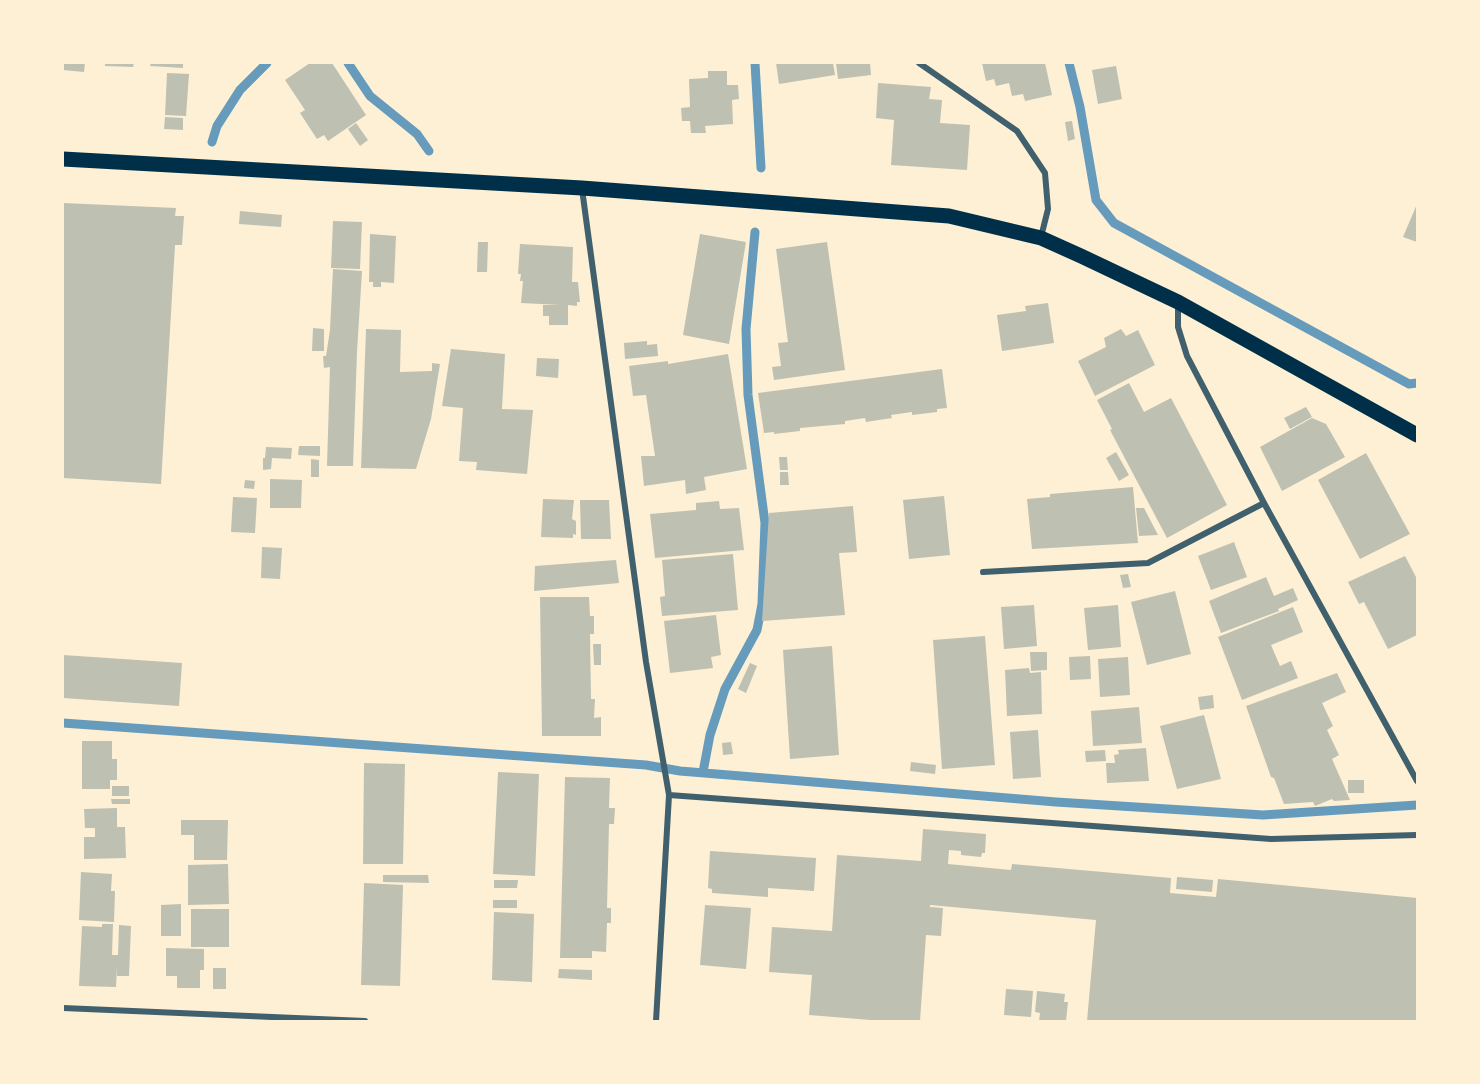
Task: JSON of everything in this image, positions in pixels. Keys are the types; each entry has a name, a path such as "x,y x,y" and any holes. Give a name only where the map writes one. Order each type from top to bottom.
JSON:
{"main road":[{"path":"63,159 582,188 949,216 1041,238 1178,302 1413,429"}],"street":[{"path":"919,63 1017,131 1045,172 1048,209 1041,238"},
{"path":"582,188 646,662 669,795 656,1021"},
{"path":"1178,302 1178,327 1187,356 1264,503 1417,781"},
{"path":"983,572 1148,563 1264,503"},
{"path":"669,795 1271,839 1417,835"},
{"path":"63,1008 206,1018 365,1021"}],"building":[{"path":"63,63 85,63 84,72 63,70"},
{"path":"105,63 134,63 133,67 105,66"},
{"path":"151,63 183,63 183,68 150,66"},
{"path":"310,63 332,63 366,115 328,141 324,135 317,139 300,113 305,110 285,80"},
{"path":"776,63 833,63 835,75 779,84"},
{"path":"836,63 870,63 871,75 838,79"},
{"path":"982,63 1045,63 1052,95 1025,101 1023,94 1012,96 1009,83 996,86 994,79 986,81"},
{"path":"1116,66 1122,99 1098,104 1092,70"},
{"path":"708,71 727,71 727,85 738,85 739,99 732,100 733,124 705,126 706,133 691,133 690,121 682,121 681,108 690,107 689,79 708,78"},
{"path":"167,73 189,74 186,116 165,115"},
{"path":"878,83 931,87 929,99 942,100 940,123 970,125 967,170 891,165 894,120 876,118"},
{"path":"165,117 183,118 183,130 164,129"},
{"path":"1072,121 1075,139 1068,141 1065,122"},
{"path":"356,123 368,140 360,146 348,129"},
{"path":"63,203 176,208 175,216 184,216 182,245 175,245 161,484 63,478"},
{"path":"1417,204 1417,242 1403,237"},
{"path":"240,211 282,215 281,227 239,224"},
{"path":"333,221 362,222 360,269 331,268"},
{"path":"370,234 396,236 394,283 381,282 381,287 373,287 373,282 369,282"},
{"path":"700,234 746,242 729,344 683,335"},
{"path":"478,242 488,242 487,272 477,272"},
{"path":"827,242 845,370 774,380 772,367 781,366 778,343 788,342 776,249"},
{"path":"520,244 573,247 572,282 578,282 580,302 577,302 577,306 568,305 568,325 549,325 549,316 543,316 543,305 560,305 521,303 523,281 520,281 521,274 518,274"},
{"path":"333,269 362,271 353,466 327,466 330,367 324,368 323,356 326,356 330,330"},
{"path":"1048,303 1054,343 1002,351 997,315 1026,311 1025,306"},
{"path":"313,328 324,329 324,351 312,351"},
{"path":"366,329 401,330 400,372 432,371 432,363 440,364 431,419 416,469 361,468"},
{"path":"1121,329 1126,336 1138,330 1155,365 1095,396 1078,361 1106,347 1104,338"},
{"path":"647,341 647,345 657,344 658,356 625,359 624,343"},
{"path":"451,349 505,354 502,409 533,410 527,474 476,470 477,462 459,461 463,408 442,406"},
{"path":"728,354 747,469 704,477 706,490 686,494 685,480 644,486 641,456 655,456 646,395 633,396 629,366 668,361 668,364"},
{"path":"537,358 559,359 558,378 536,376"},
{"path":"942,369 947,408 937,409 937,412 912,415 912,412 866,422 865,418 845,421 845,424 800,428 800,431 764,433 758,393"},
{"path":"1129,383 1144,412 1171,398 1227,505 1167,538 1110,430 1112,429 1097,400"},
{"path":"1306,407 1312,417 1290,429 1284,418"},
{"path":"1312,418 1326,424 1345,457 1282,491 1260,447"},
{"path":"299,446 320,446 320,456 298,455"},
{"path":"266,447 292,448 291,459 272,458 271,469 263,470"},
{"path":"1116,452 1129,475 1119,481 1106,458"},
{"path":"1366,453 1410,534 1360,559 1318,480"},
{"path":"779,457 787,457 788,470 780,470"},
{"path":"311,459 319,460 319,477 311,477"},
{"path":"780,472 788,472 789,485 780,485"},
{"path":"270,479 302,480 301,508 270,508"},
{"path":"245,480 255,481 254,489 244,488"},
{"path":"1133,487 1138,543 1032,549 1027,499 1050,497 1050,494"},
{"path":"944,496 950,555 909,559 903,500"},
{"path":"233,497 257,498 255,533 231,532"},
{"path":"543,499 574,500 572,519 576,521 576,535 573,534 573,538 541,537"},
{"path":"580,500 609,500 611,539 581,539"},
{"path":"719,501 720,509 739,508 744,550 655,558 650,514 696,510 696,503"},
{"path":"853,506 857,552 839,553 845,615 762,621 769,513"},
{"path":"1136,508 1144,508 1158,535 1139,536"},
{"path":"1234,542 1247,577 1211,590 1198,556"},
{"path":"262,547 282,548 280,579 261,578"},
{"path":"733,554 738,610 662,616 660,597 665,596 662,560"},
{"path":"1405,556 1417,579 1417,635 1388,649 1364,602 1359,604 1348,582"},
{"path":"616,560 619,583 534,591 535,566"},
{"path":"1128,574 1131,587 1123,588 1120,575"},
{"path":"1266,577 1274,596 1293,588 1298,600 1278,609 1279,611 1221,633 1209,601"},
{"path":"1175,591 1191,654 1147,665 1131,602"},
{"path":"540,597 589,597 590,616 594,616 594,634 590,634 591,699 595,699 594,718 601,717 601,736 542,736"},
{"path":"1034,605 1037,646 1004,649 1001,607"},
{"path":"1118,605 1121,647 1088,650 1084,608"},
{"path":"1293,607 1303,632 1271,645 1280,666 1291,661 1298,678 1242,700 1218,637"},
{"path":"716,615 721,655 711,657 713,668 670,673 664,621"},
{"path":"985,636 995,765 942,769 933,640"},
{"path":"593,644 601,644 601,665 594,665"},
{"path":"832,646 839,755 790,759 783,650"},
{"path":"1030,652 1047,652 1047,670 1031,671"},
{"path":"63,655 182,663 179,706 63,698"},
{"path":"1090,656 1091,679 1070,680 1069,657"},
{"path":"1128,657 1130,695 1100,697 1098,659"},
{"path":"750,663 757,666 746,693 738,689"},
{"path":"1029,668 1030,673 1041,672 1042,714 1007,716 1005,670"},
{"path":"1337,673 1346,692 1322,703 1333,726 1327,730 1339,755 1332,759 1350,800 1334,801 1332,799 1315,806 1313,802 1284,804 1274,778 1271,777 1246,706"},
{"path":"1213,695 1214,708 1200,710 1198,697"},
{"path":"1139,707 1142,743 1093,746 1091,711"},
{"path":"1204,715 1221,779 1177,789 1160,726"},
{"path":"1038,730 1041,777 1013,779 1010,732"},
{"path":"82,741 112,741 112,759 117,759 117,780 110,780 110,789 82,789"},
{"path":"731,742 733,754 723,755 722,743"},
{"path":"1146,748 1149,781 1107,783 1106,763 1115,763 1114,755 1119,754 1118,750"},
{"path":"1105,750 1106,761 1086,762 1085,751"},
{"path":"911,762 936,765 935,774 910,771"},
{"path":"364,763 405,764 403,864 363,864"},
{"path":"498,772 539,774 535,876 493,874"},
{"path":"565,777 610,778 609,808 615,808 614,824 609,824 607,908 611,908 611,923 607,923 606,952 592,951 592,958 560,958"},
{"path":"1348,780 1364,780 1364,793 1348,793"},
{"path":"112,786 129,786 129,796 112,796"},
{"path":"111,799 130,799 130,804 112,804"},
{"path":"117,808 117,827 125,827 126,858 84,859 84,837 95,837 95,828 85,828 84,809"},
{"path":"181,820 228,820 227,860 194,860 194,835 181,835"},
{"path":"923,829 986,834 985,853 982,853 981,857 961,855 961,851 949,850 948,864 1011,870 1012,864 1171,878 1170,893 1216,897 1218,879 1417,898 1417,1021 1087,1021 1096,920 930,905 930,907 943,908 941,936 926,935 920,1021 883,1021 809,1015 812,975 769,972 772,927 832,931 837,855 921,861"},
{"path":"710,851 816,858 814,891 768,888 768,897 712,893 712,889 708,888"},
{"path":"228,864 229,904 188,905 188,865"},
{"path":"81,872 112,874 111,891 115,891 114,922 79,920"},
{"path":"383,875 428,875 429,883 383,882"},
{"path":"1177,877 1213,880 1212,892 1176,889"},
{"path":"494,880 518,880 517,888 494,888"},
{"path":"364,883 403,885 400,986 361,985"},
{"path":"493,900 517,900 517,908 493,908"},
{"path":"181,904 181,936 161,936 161,905"},
{"path":"705,905 751,908 746,969 700,965"},
{"path":"191,909 229,909 229,947 191,947"},
{"path":"494,912 534,914 532,982 492,980"},
{"path":"102,924 113,924 112,955 118,955 119,925 131,926 129,976 117,976 117,966 116,987 79,986 82,926 102,927"},
{"path":"166,948 204,949 204,970 200,970 200,988 177,988 177,976 166,976"},
{"path":"213,968 226,968 226,989 213,989"},
{"path":"559,969 592,970 592,980 558,978"},
{"path":"1006,989 1033,991 1031,1017 1004,1015"},
{"path":"1037,991 1065,994 1064,1002 1068,1002 1066,1021 1039,1021 1040,1013 1035,1012"}],"waterway":[{"path":"212,142 217,126 240,90 267,63"},
{"path":"348,63 370,96 417,134 429,151"},
{"path":"755,63 761,168"},
{"path":"1069,63 1080,107 1096,200 1114,223 1409,384 1417,383"},
{"path":"703,772 710,735 725,689 757,630 762,604 765,523 748,395 746,329 755,232"},
{"path":"63,723 646,765 680,771 1056,802 1263,815 1417,805"}]}
